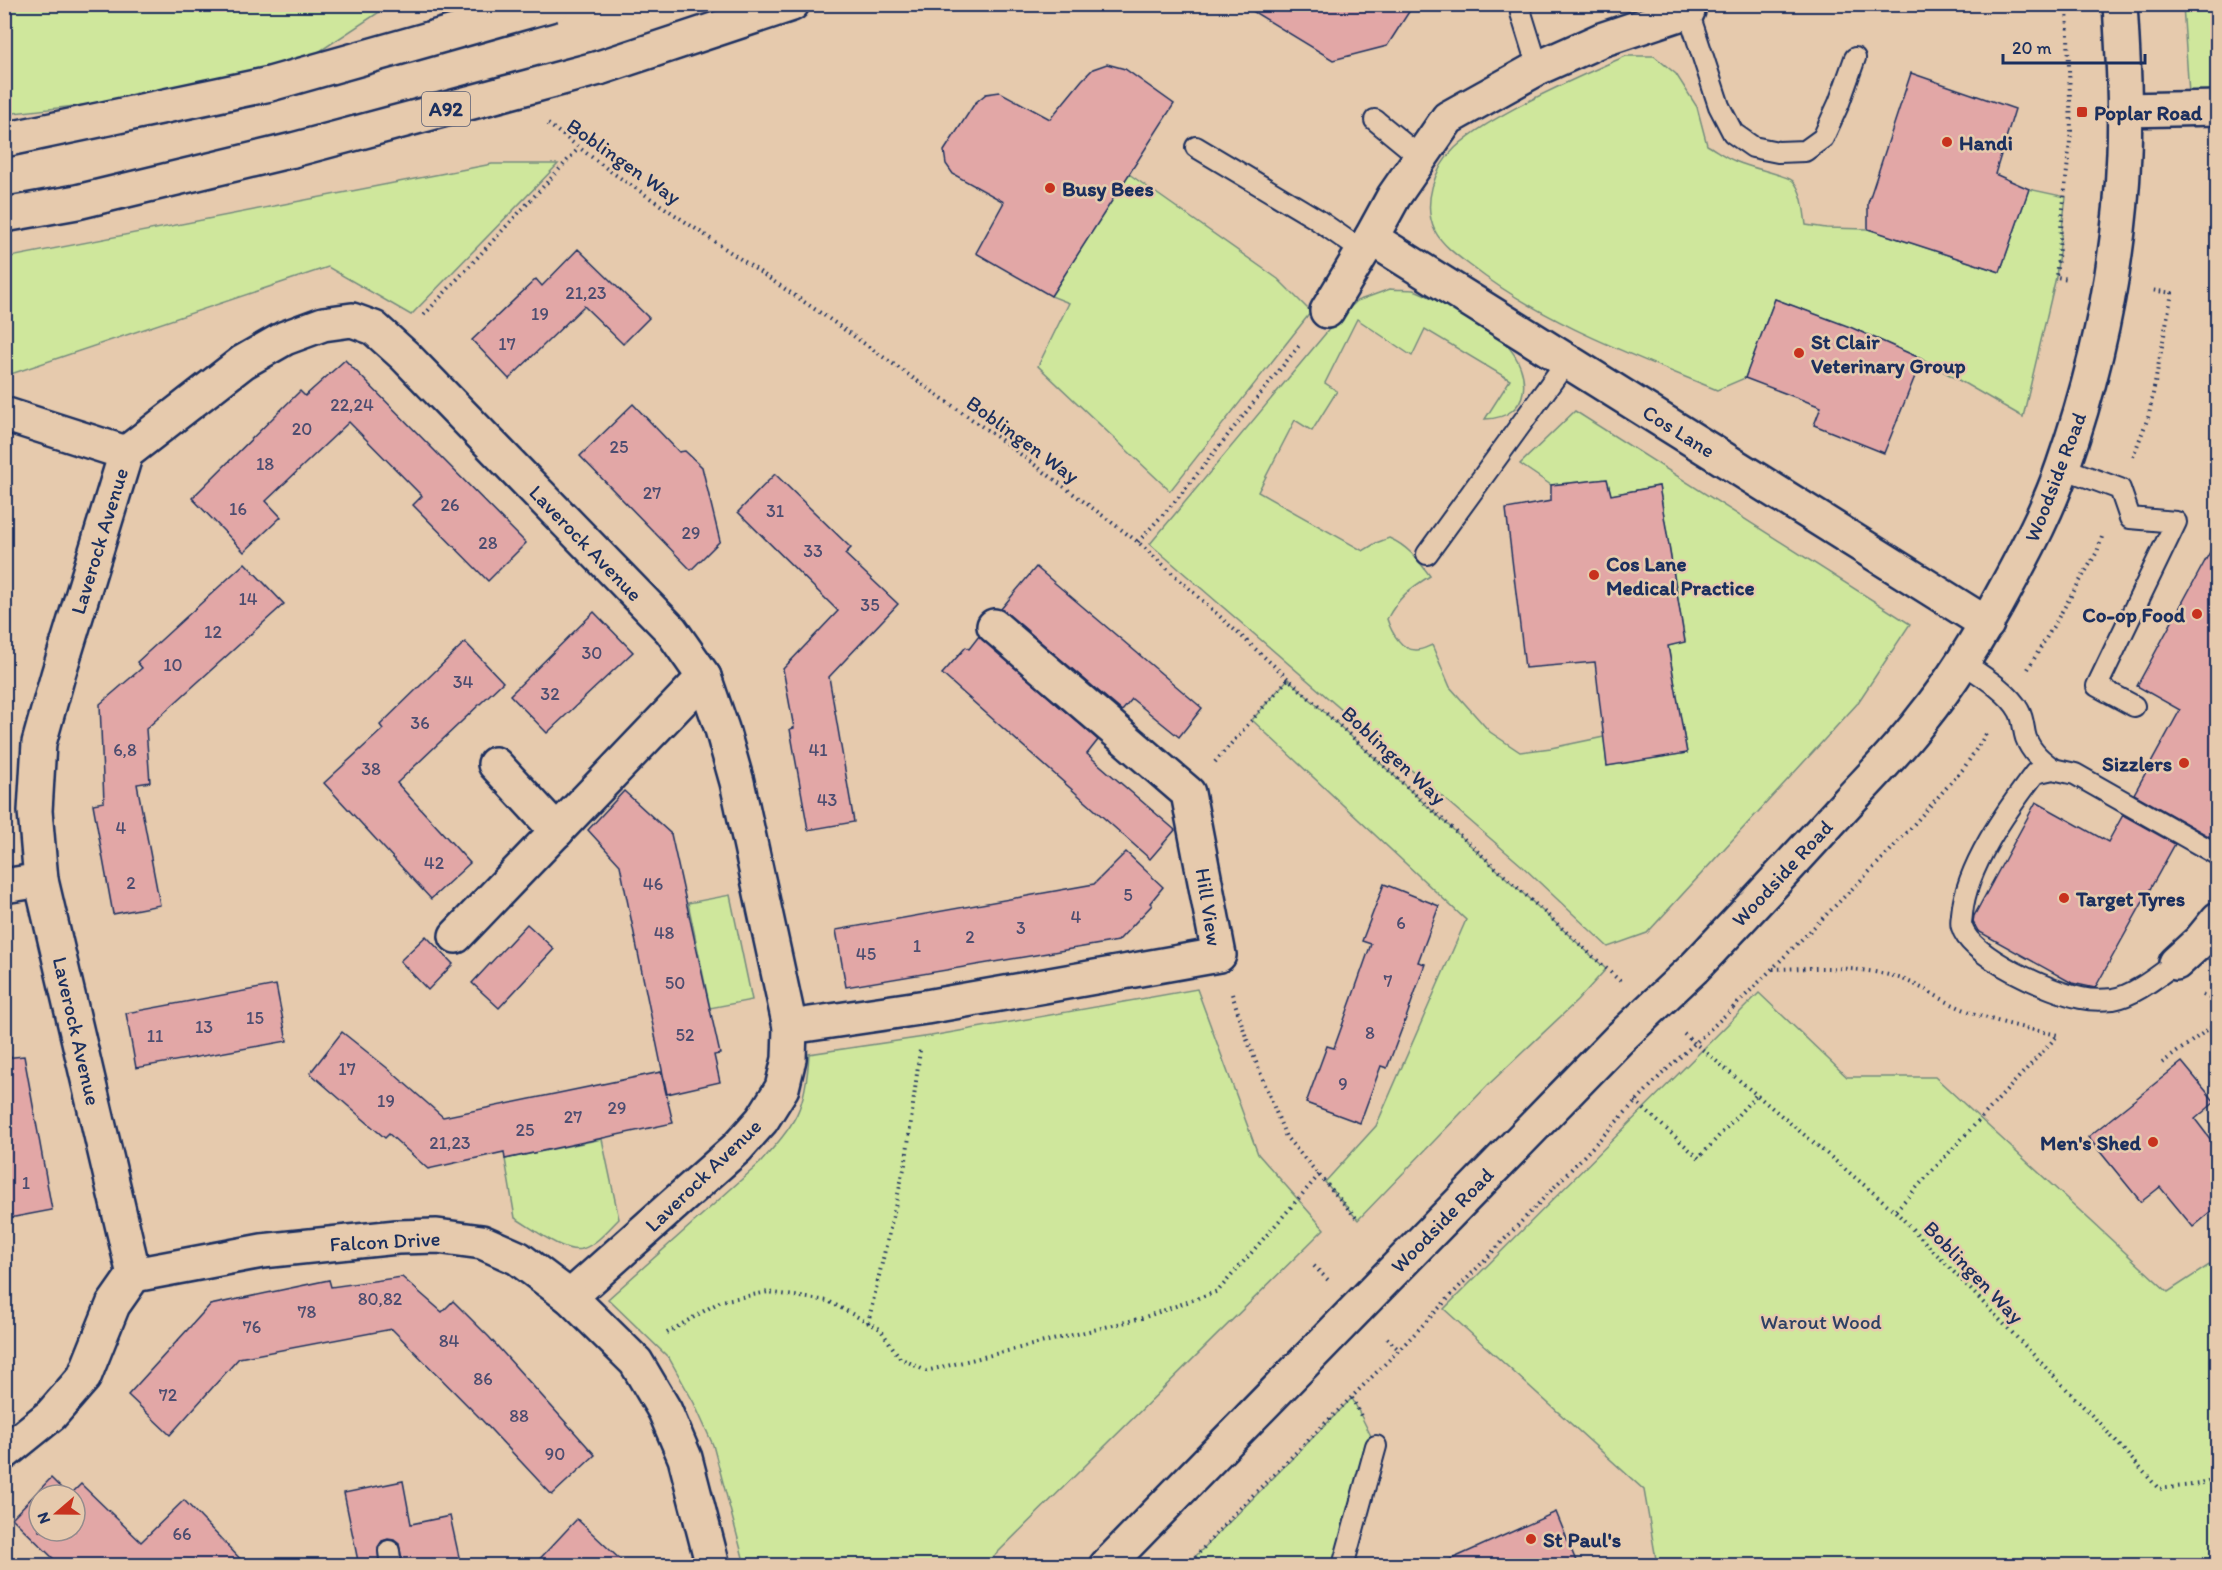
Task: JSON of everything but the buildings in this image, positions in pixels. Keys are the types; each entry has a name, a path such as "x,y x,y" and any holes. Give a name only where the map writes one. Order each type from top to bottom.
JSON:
{"main road":[{"path":"4,140 270,84 553,4"},
{"name":"A92","path":"4,215 77,202 294,150 599,68 792,4"},
{"name":"Woodside Road","path":"1106,1566 1621,1037 1694,968 1921,721 1963,663 2035,535 2063,468 2091,374 2110,285 2120,202 2125,110 2120,4"},
{"path":"1327,311 1394,196 1448,118 1538,68 1601,40 1687,8"},
{"path":"2125,110 2217,108"},
{"name":"Cos Lane","path":"1366,244 1567,361 1987,624"},
{"name":"Laverock Avenue","path":"135,1275 41,880 35,811 39,743 126,453 243,362 285,338 323,324 352,320 374,328 394,346 671,630 704,677 737,783 790,1027 789,1059 782,1088 762,1120 737,1148 570,1298"},
{"path":"4,414 126,453"},
{"path":"994,626 1188,793"},
{"path":"456,936 704,677"},
{"path":"495,764 556,831"},
{"name":"Hill View","path":"790,1027 926,1007 1219,955 1188,793"},
{"path":"4,886 41,880"},
{"path":"2176,963 2200,941 2217,919"},
{"name":"Falcon Drive","path":"135,1275 262,1251 397,1237 437,1236 482,1242 518,1258 570,1298 636,1362 665,1411 685,1458 714,1566"},
{"path":"4,1454 51,1415 84,1377 113,1305 135,1275"}],"lane":[{"path":"1687,8 1719,106 1733,133 1753,147 1778,152 1805,151 1823,138 1839,103 1855,58"},
{"path":"1521,13 1538,68"},
{"path":"1376,120 1420,157"},
{"path":"1196,147 1315,218 1366,244"},
{"path":"1427,554 1567,361"},
{"path":"2063,468 2120,489 2130,518 2176,522 2097,686 2134,706"},
{"path":"1963,663 1987,678 2018,709 2024,722 2026,738 2033,752 2053,769"},
{"path":"2176,963 2145,985 2115,999 2081,998 2031,980 1994,962 1974,946 1961,927 1964,896 1980,856 2019,794 2035,773 2053,769 2075,774 2217,855"},
{"path":"1343,1566 1376,1446"}],"path":[{"name":"Boblingen Way","path":"541,120 609,171 825,316 1004,442 1138,542 1591,956"},
{"path":"394,346 579,148"},
{"path":"1138,542 1178,498 1327,311"},
{"path":"1188,793 1288,679"},
{"path":"1219,955 1246,1037 1286,1137 1358,1220"},
{"path":"1187,1566 1237,1511 1400,1350 1635,1101 1773,969 1820,968 1866,971 1902,979 1958,1007 2011,1025 2058,1035 1895,1211"},
{"path":"868,1323 906,1160 926,1007"},
{"path":"2162,1063 2217,1022"},
{"name":"Boblingen Way","path":"1707,1053 1895,1211 2102,1426 2159,1489 2200,1484 2217,1477"},
{"path":"1635,1101 1699,1158 1756,1095"},
{"path":"636,1362 664,1334 721,1300 768,1292 828,1301 880,1329 900,1358 926,1371 1142,1318 1218,1292 1319,1174"}],"green space":[{"path":"4,5 390,5 270,84 5,114"},
{"path":"2183,5 2217,5 2217,108 2190,109"},
{"path":"1626,56 1654,56 1676,74 1697,107 1707,145 1735,161 1793,181 1801,196 1806,225 1868,229 2000,272 2029,189 2066,197 2056,277 2023,417 1922,359 1775,299 1745,378 1717,390 1559,321 1499,286 1451,250 1435,231 1431,221 1430,198 1441,166 1455,148 1502,115 1558,86"},
{"path":"492,164 558,164 411,315 328,267 5,376 5,258"},
{"path":"1129,174 1278,279 1311,312 1170,491 1038,366 1069,303 1051,296"},
{"path":"1390,289 1413,290 1432,298 1505,343 1520,367 1523,392 1519,402 1512,411 1501,417 1485,419 1510,380 1425,329 1412,356 1357,319 1325,383 1337,391 1312,431 1295,420 1258,492 1363,551 1389,538 1412,554 1430,576 1400,599 1387,619 1391,629 1402,644 1411,649 1421,650 1432,645 1450,687 1490,732 1520,752 1604,737 1607,766 1687,753 1668,646 1685,641 1659,486 1611,495 1607,479 1551,485 1520,464 1575,411 1910,624 1857,704 1647,933 1608,947 1521,865 1150,544 1336,321 1357,301"},
{"path":"1288,679 1606,969 1577,1001 1488,1085 1358,1220 1325,1182 1376,1126 1466,920 1252,720"},
{"path":"730,895 752,1000 710,1008 688,903"},
{"path":"1197,989 1258,1154 1324,1229 985,1565 745,1565 713,1445 694,1403 669,1358 608,1299 760,1163 782,1137 791,1125 802,1102 809,1054 931,1036"},
{"name":"Warout Wood","path":"1759,993 1847,1077 1935,1077 2168,1292 2217,1260 2217,1565 1657,1565 1644,1490 1444,1309"},
{"path":"602,1139 619,1219 602,1236 582,1249 566,1248 515,1218 505,1159"},
{"path":"1352,1398 1376,1446 1349,1565 1186,1566"}],"place":[{"name":"Poplar Road","path":"2082,112"},
{"name":"Handi","path":"1947,142"},
{"name":"Busy Bees","path":"1050,188"},
{"name":"St Clair Veterinary Group","path":"1799,353"},
{"name":"Cos Lane Medical Practice","path":"1594,575"},
{"name":"Co-op Food","path":"2197,614"},
{"name":"Sizzlers","path":"2184,763"},
{"name":"Target Tyres","path":"2064,898"},
{"name":"Men's Shed","path":"2153,1142"},
{"name":"St Paul's","path":"1531,1539"}]}
